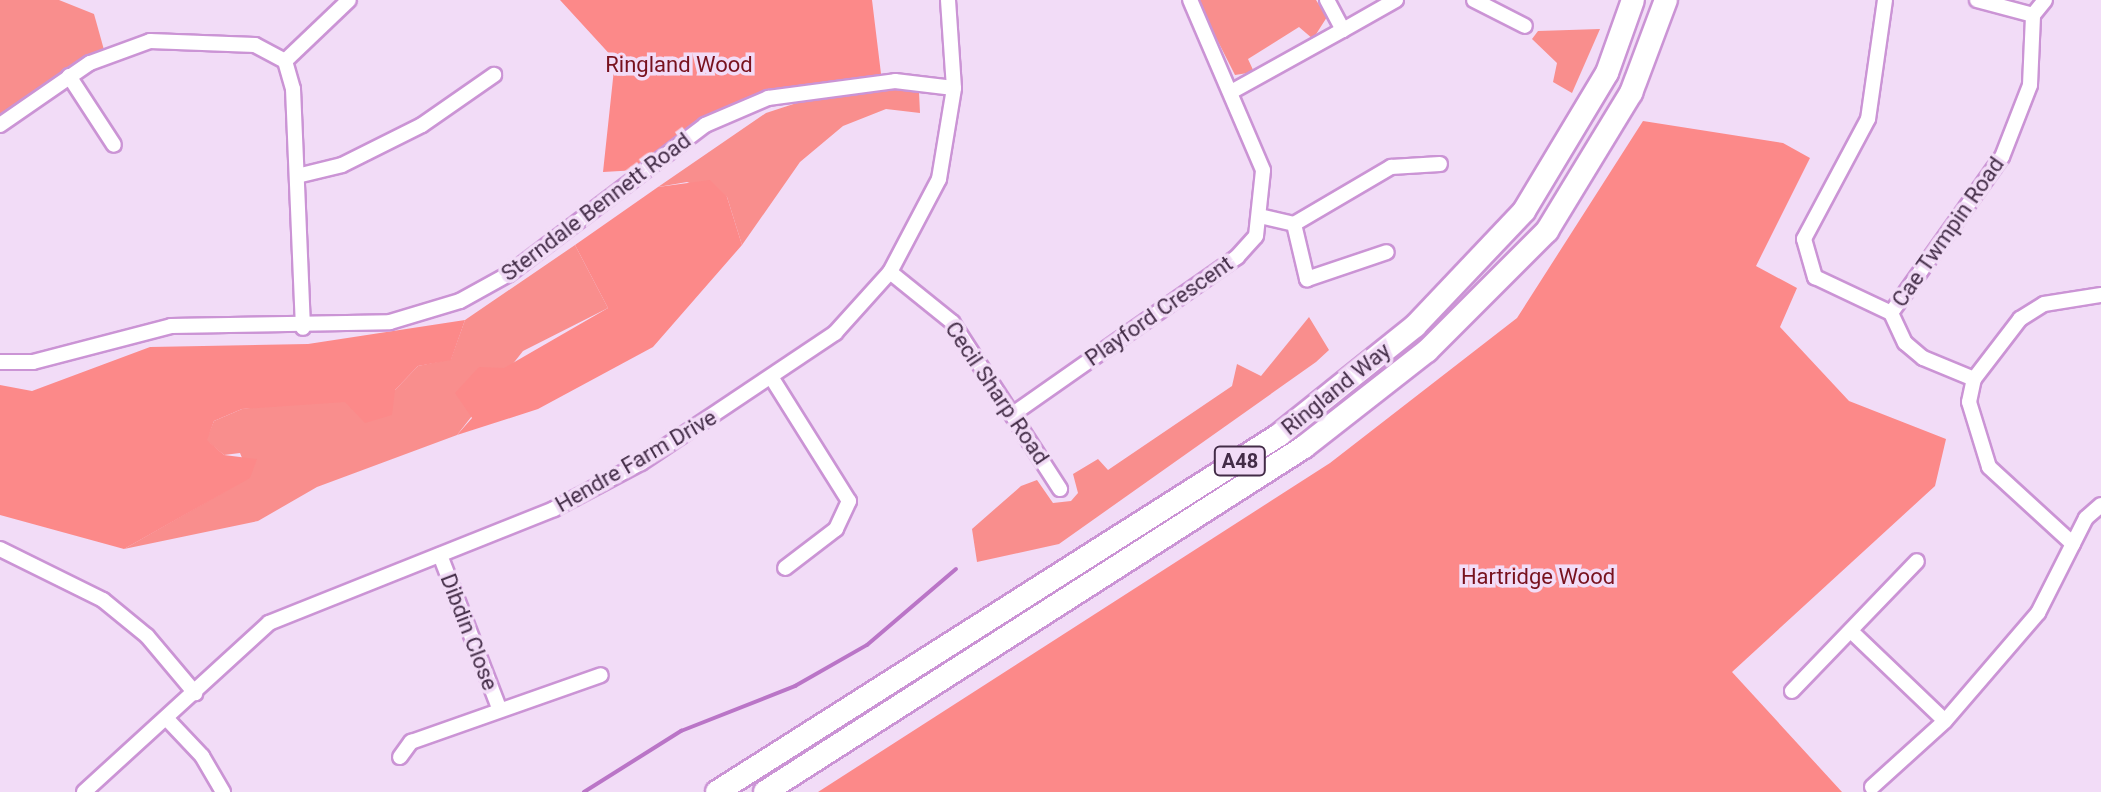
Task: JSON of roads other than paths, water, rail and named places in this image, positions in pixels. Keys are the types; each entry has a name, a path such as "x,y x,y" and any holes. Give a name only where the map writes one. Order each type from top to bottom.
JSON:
{"main road":[{"name":"Ringland Way","path":"717,792 1231,468 1415,326 1478,265 1557,162 1607,73 1633,0"},
{"name":"Ringland Way","path":"765,792 1292,455 1427,351 1547,231 1631,93 1666,0"}],"street":[{"path":"285,61 349,0"},
{"name":"Hendre Farm Drive","path":"84,792 269,623 579,496 773,380 835,333 890,272 939,179 954,88 948,0"},
{"path":"1190,0 1263,170 1264,217 1294,224 1391,167 1440,164"},
{"path":"1327,0 1343,30"},
{"path":"1231,92 1396,0"},
{"path":"1474,0 1525,26"},
{"path":"1885,0 1868,119 1804,239 1815,277 1891,313"},
{"path":"1977,0 2033,15 2045,0"},
{"name":"Cae Twmpin Road","path":"1974,379 1923,358 1905,343 1891,313 2002,157 2030,85 2033,15"},
{"path":"0,125 69,76 150,41 255,45 285,61"},
{"path":"285,61 297,176 303,328"},
{"path":"297,176 342,165 422,125 494,75"},
{"path":"69,76 114,145"},
{"name":"Sterndale Bennett Road","path":"0,362 33,362 171,326 303,328 390,322 460,301 544,250 705,125 768,98 871,82 954,88"},
{"name":"Playford Crescent","path":"1013,414 1237,257 1264,217"},
{"path":"1294,224 1307,279 1387,252"},
{"name":"Cecil Sharp Road","path":"890,272 952,322 1060,489"},
{"path":"2073,544 1989,467 1973,434 1974,379 2020,319 2044,304 2101,295"},
{"path":"773,380 849,501 836,529 785,568"},
{"path":"1872,787 1945,721 2038,613 2073,544 2101,505"},
{"path":"0,549 103,600 147,636 195,693"},
{"name":"Dibdin Close","path":"440,555 499,708"},
{"path":"1792,691 1853,633 1917,561"},
{"path":"1853,633 1945,721"},
{"name":"Dibdin Close","path":"400,757 411,742 499,708 601,675"},
{"path":"167,719 202,756 223,792"}],"waterway":[{"path":"584,792 681,731 795,686 867,645 956,569"}],"park label":[{"name":"Ringland Wood","path":"679,65"},
{"name":"Hartridge Wood","path":"1538,577"}]}
